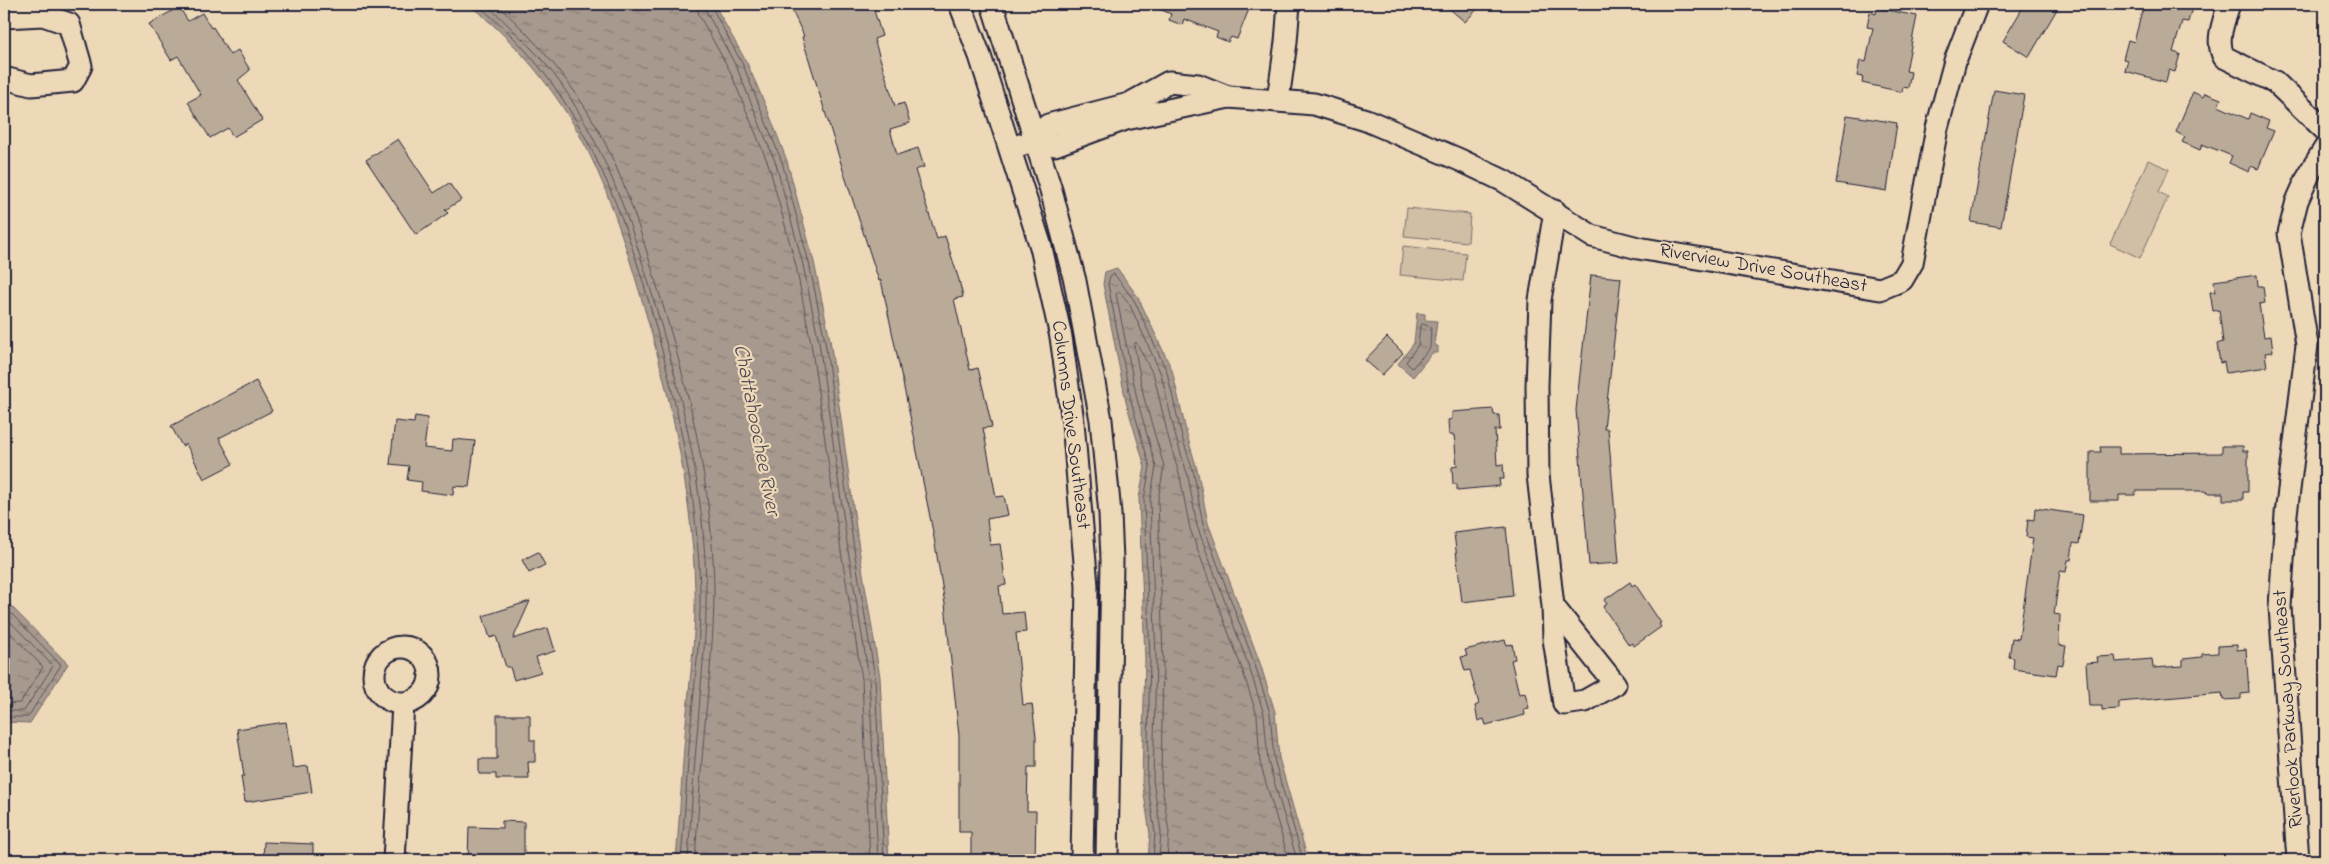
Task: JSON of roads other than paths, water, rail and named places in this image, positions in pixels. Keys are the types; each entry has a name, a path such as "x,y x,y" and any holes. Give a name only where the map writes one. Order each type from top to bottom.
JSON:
{"street":[{"name":"Columns Drive Southeast","path":"960,4 980,56 1010,148 1051,290 1061,337 1079,477 1087,586 1082,860"},
{"name":"Columns Drive Southeast","path":"992,4 1051,190 1075,281 1101,420 1110,514 1112,560 1107,860"},
{"path":"1278,100 1289,4"},
{"name":"Riverview Drive Southeast","path":"1010,148 1034,141 1048,125 1129,104 1169,82 1198,85 1228,97 1314,104 1366,120 1460,160 1504,182 1555,211 1592,236 1638,248 1880,289 1902,280 1912,263 1937,128 1955,61 1977,4"},
{"path":"2229,4 2220,38 2220,50 2224,57 2275,82 2325,130"},
{"path":"4,17 43,15 69,24 81,66 73,81 31,85 4,78"},
{"name":"Riverlook Parkway Southeast","path":"2298,860 2280,607 2286,514 2307,345 2290,233 2298,201 2310,172 2325,148"},
{"path":"1553,606 1538,475 1537,386 1540,300 1555,211"},
{"path":"394,860 403,704"}],"water":[{"name":"Chattahoochee River","path":"468,4 714,4 747,63 787,161 814,262 830,340 859,549 880,677 889,860 676,860 694,639 695,589 693,550 684,474 659,361 626,247 605,188 588,150 555,96 529,62 500,31"},
{"path":"1117,268 1138,297 1172,370 1198,473 1208,523 1260,663 1275,712 1279,758 1308,860 1148,860 1150,834 1142,781 1145,659 1139,498 1145,467 1126,402 1103,284 1105,272"},
{"path":"1417,313 1425,314 1425,320 1437,321 1434,346 1438,346 1438,353 1432,353 1413,377 1398,364 1414,343"},
{"path":"4,599 68,664 30,723 4,722"}]}
